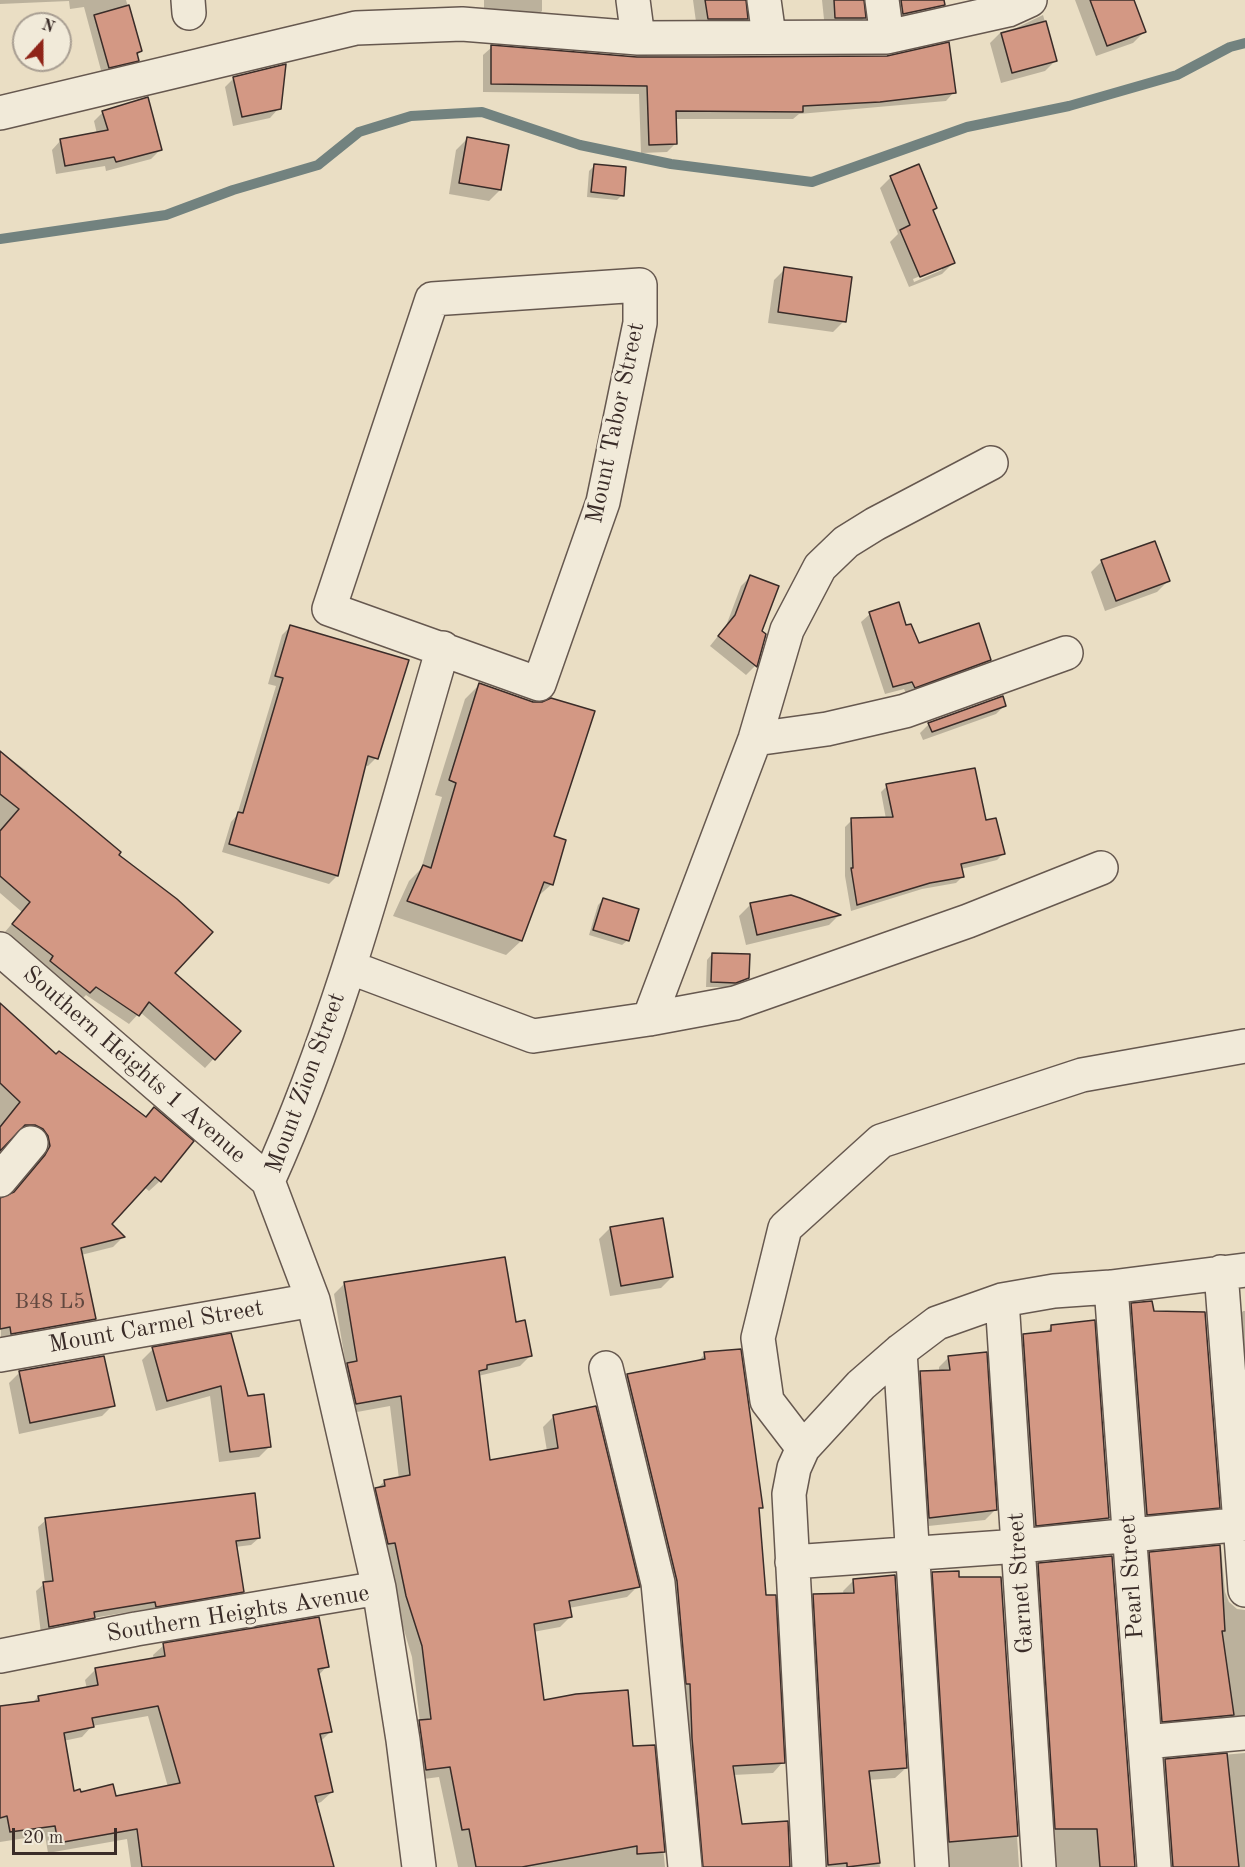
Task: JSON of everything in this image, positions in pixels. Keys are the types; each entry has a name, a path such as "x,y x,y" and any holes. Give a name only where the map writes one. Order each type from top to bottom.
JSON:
{"street":[{"path":"633,0 638,38"},
{"path":"764,0 769,36"},
{"path":"882,0 887,37"},
{"path":"0,113 356,28 462,24 638,38 887,37 1015,3"},
{"name":"Mount Tabor Street","path":"640,285 640,323 603,502 539,684 443,648 329,609 432,299 640,285"},
{"path":"649,1019 755,739 787,630 820,567 846,542 874,524 991,463"},
{"name":"Mount Zion Street","path":"379,1588 313,1300 268,1181 293,1126 349,967 443,648"},
{"path":"755,739 826,729 905,711 1066,653"},
{"path":"349,967 533,1036 649,1019 735,1003 968,921 1101,868"},
{"name":"Southern Heights 1 Avenue","path":"0,949 268,1181"},
{"path":"803,1448 767,1401 758,1338 785,1228 881,1141 1082,1075 1245,1046"},
{"path":"0,1180 31,1143"},
{"path":"809,1867 789,1494 794,1468 803,1448 861,1385 937,1323 1002,1300 1054,1291 1111,1287 1233,1271 1245,1590"},
{"name":"Pearl Street","path":"1111,1287 1154,1867"},
{"name":"Mount Carmel Street","path":"0,1355 313,1300"},
{"name":"Garnet Street","path":"1002,1300 1039,1867"},
{"path":"900,1351 932,1867"},
{"path":"606,1368 658,1582 685,1867"},
{"path":"792,1562 1019,1546 1243,1524"},
{"name":"Southern Heights Avenue","path":"0,1656 148,1627 379,1588 403,1740 419,1867"},
{"path":"1145,1742 1245,1733"}],"building":[{"path":"705,0 746,0 748,19 708,19"},
{"path":"834,0 864,0 866,18 835,18"},
{"path":"901,0 944,0 945,5 903,14"},
{"path":"1090,0 1134,0 1146,32 1107,46"},
{"path":"129,5 142,51 137,53 139,61 109,68 94,15"},
{"path":"1046,21 1057,61 1012,73 1001,33"},
{"path":"949,42 956,93 880,102 803,106 803,112 676,111 677,144 649,145 647,86 491,84 491,45 637,57 887,56"},
{"path":"286,64 281,109 242,117 233,77"},
{"path":"148,97 162,150 116,162 114,157 65,166 60,139 108,130 102,111"},
{"path":"467,137 509,145 501,190 459,183"},
{"path":"594,164 626,167 624,196 591,192"},
{"path":"919,164 937,208 933,210 955,263 920,277 900,230 910,225 890,176"},
{"path":"784,267 852,277 846,322 778,312"},
{"path":"1155,541 1170,581 1116,601 1101,560"},
{"path":"750,575 779,586 762,631 766,634 757,667 718,636 735,615"},
{"path":"899,602 906,625 911,624 919,643 979,623 991,660 915,688 912,682 893,687 869,612"},
{"path":"290,625 409,660 378,759 368,756 338,876 229,844 238,812 243,813 283,678 275,676"},
{"path":"479,683 533,702 542,702 551,698 595,711 554,836 566,840 553,885 544,882 522,941 407,901 423,865 431,868 456,783 449,780"},
{"path":"1003,696 1006,706 932,732 928,723"},
{"path":"0,751 121,852 119,855 177,899 213,932 175,973 241,1031 215,1060 149,1002 139,1016 96,987 90,993 50,961 53,956 12,924 30,902 0,876 0,831 19,809 0,794"},
{"path":"975,768 986,820 996,818 1005,854 961,864 964,877 930,883 857,905 851,868 853,868 851,818 893,817 886,784"},
{"path":"791,895 841,915 757,935 750,903"},
{"path":"603,898 639,909 629,941 593,930"},
{"path":"712,953 750,954 749,978 736,983 711,982"},
{"path":"0,1003 56,1054 59,1051 146,1117 154,1107 194,1141 161,1182 155,1177 112,1224 125,1237 81,1248 96,1319 11,1334 10,1327 0,1329 0,1198 14,1192 50,1146 48,1136 43,1129 35,1125 25,1125 0,1151 0,1127 20,1102 0,1083"},
{"path":"663,1218 673,1277 621,1286 610,1227"},
{"path":"505,1257 516,1322 525,1320 532,1356 487,1365 487,1369 479,1371 490,1460 558,1448 553,1415 596,1406 640,1587 569,1601 572,1617 534,1624 544,1700 576,1694 628,1690 633,1746 655,1745 665,1852 637,1854 637,1846 522,1867 476,1867 469,1829 462,1830 450,1767 426,1770 419,1720 431,1719 422,1646 406,1596 395,1543 388,1544 375,1488 385,1486 384,1480 410,1475 401,1396 356,1404 347,1363 357,1361 344,1282"},
{"path":"1152,1301 1154,1311 1205,1312 1220,1508 1147,1515 1131,1303"},
{"path":"1095,1320 1109,1518 1036,1526 1023,1334 1051,1331 1051,1325"},
{"path":"231,1333 248,1396 264,1394 271,1447 230,1452 221,1386 167,1401 152,1347"},
{"path":"741,1349 763,1508 759,1508 766,1595 776,1595 785,1763 733,1766 742,1824 788,1821 790,1867 703,1867 692,1738 690,1684 686,1684 677,1581 627,1374 705,1359 704,1352"},
{"path":"987,1352 997,1510 929,1518 920,1371 950,1370 948,1356"},
{"path":"104,1356 115,1406 30,1423 19,1371"},
{"path":"255,1493 260,1538 236,1541 244,1592 156,1607 155,1602 94,1612 95,1618 49,1627 43,1582 53,1581 45,1518"},
{"path":"1220,1545 1225,1631 1222,1631 1234,1715 1162,1722 1149,1552"},
{"path":"1112,1556 1135,1867 1100,1867 1097,1829 1055,1829 1038,1563"},
{"path":"959,1571 959,1577 1001,1577 1018,1836 949,1842 932,1572"},
{"path":"895,1575 907,1768 869,1771 880,1863 847,1867 847,1863 828,1865 813,1594 854,1593 853,1579"},
{"path":"319,1617 329,1667 318,1669 332,1732 320,1734 333,1792 315,1796 334,1867 142,1867 137,1829 58,1843 55,1826 10,1832 7,1816 0,1818 0,1706 39,1701 38,1696 98,1685 95,1668 165,1656 163,1643","holes":["158,1706 180,1783 116,1796 113,1784 81,1792 80,1789 74,1791 64,1733 94,1727 92,1718"]},
{"path":"1227,1753 1239,1867 1173,1867 1165,1759"}],"waterway":[{"path":"0,239 166,215 233,190 318,165 359,132 411,116 482,112 580,145 671,164 812,182 967,127 1069,106 1177,75 1230,47 1245,43"}]}
